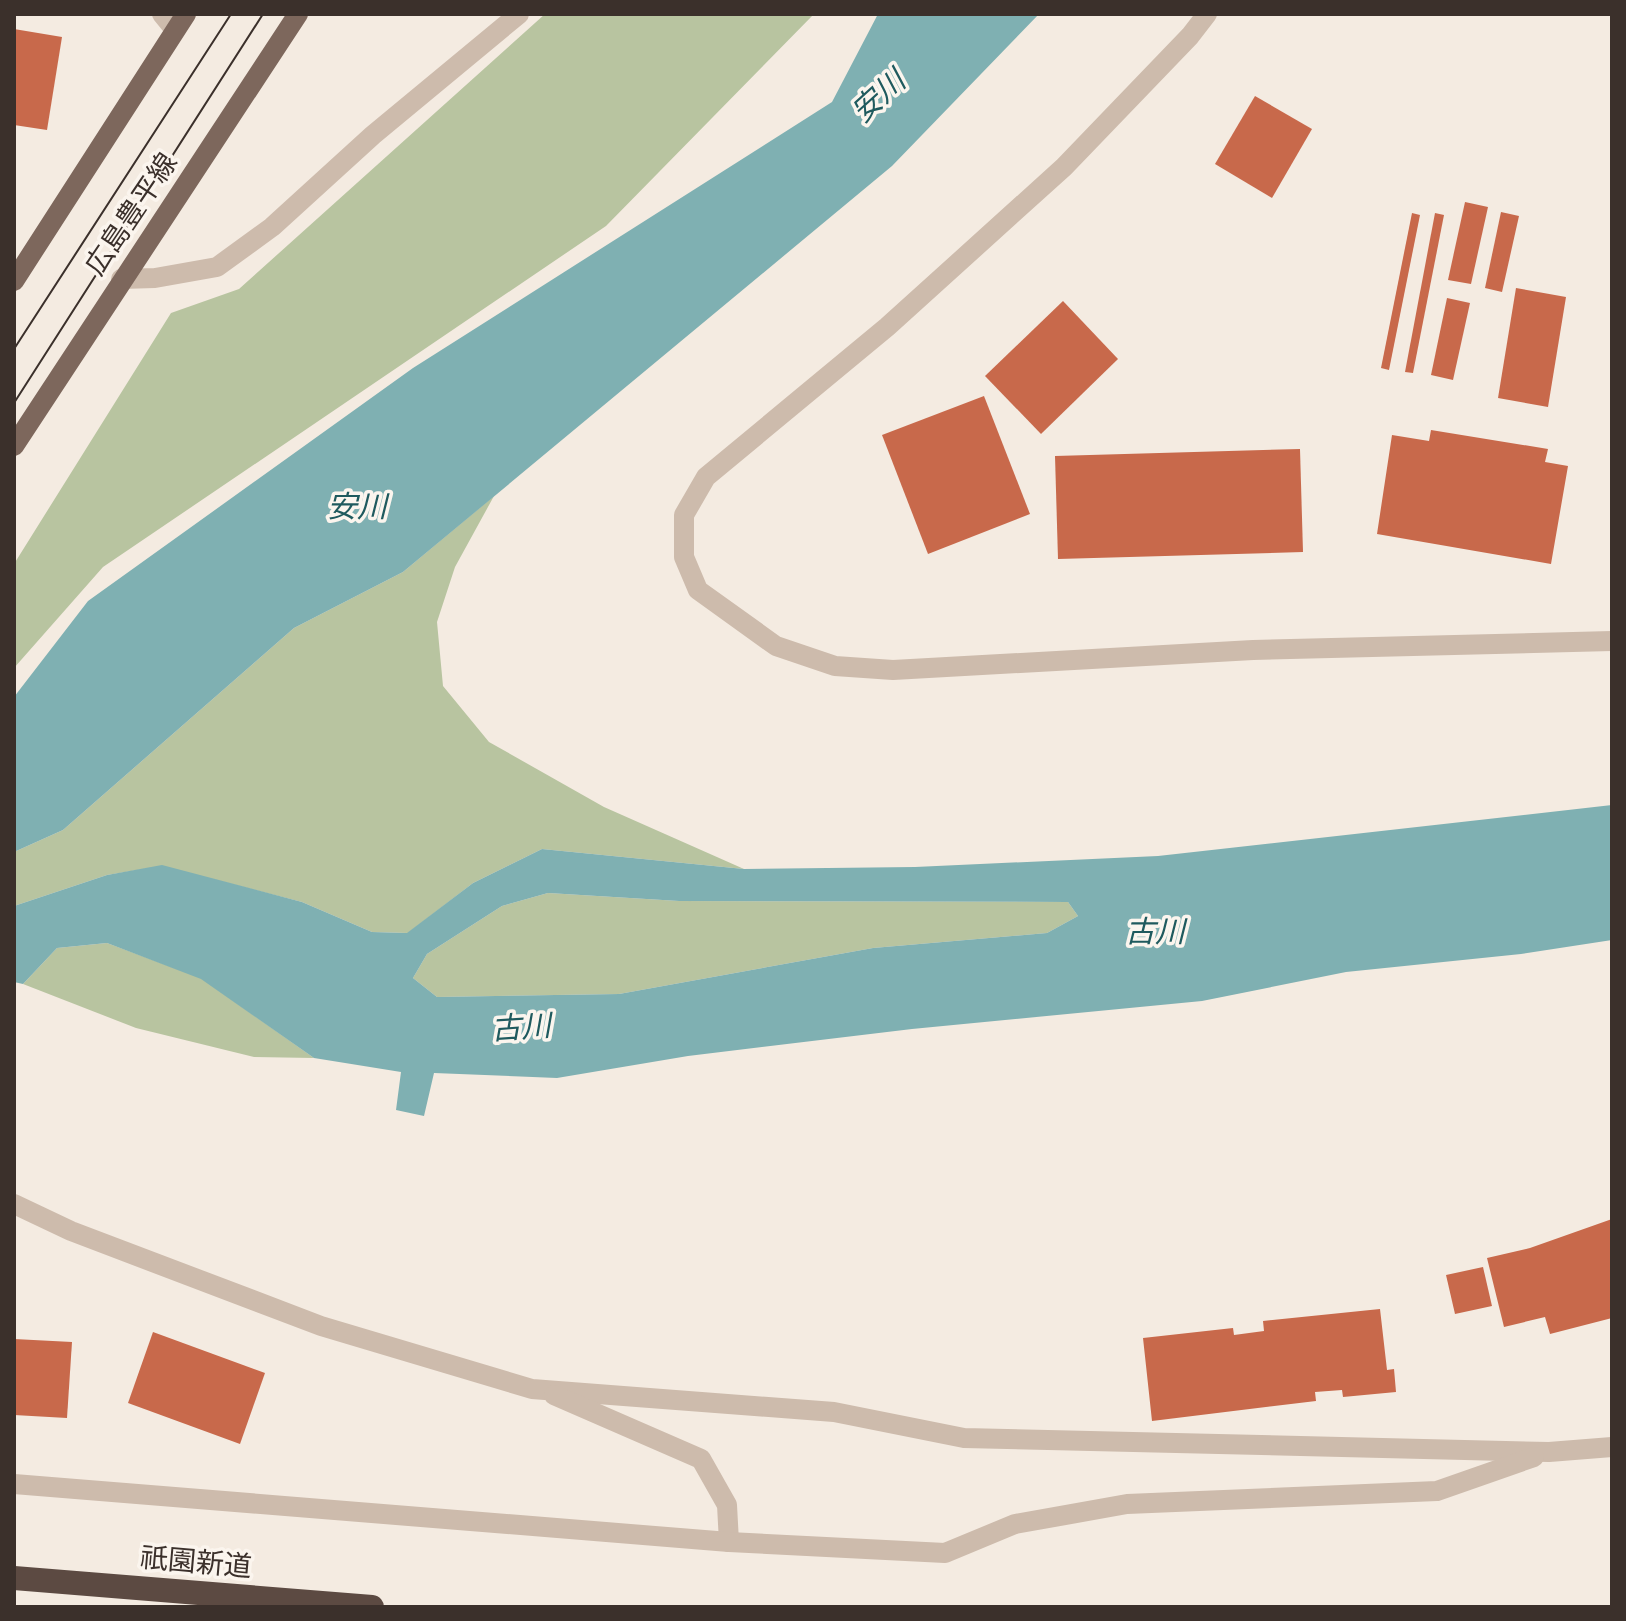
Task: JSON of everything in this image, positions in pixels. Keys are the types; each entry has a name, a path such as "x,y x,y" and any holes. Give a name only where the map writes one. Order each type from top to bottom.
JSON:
{"highway":[{"name":"祇園新道","path":"14,1578 372,1607"}],"main road":[{"name":"広島豊平線","path":"14,446 298,14"},
{"path":"14,281 181,22"}],"street":[{"path":"162,14 181,22"},
{"path":"121,279 155,278 217,267 272,227 373,135 519,14"},
{"path":"1207,14 1190,36 1064,167 887,327 706,477 684,515 684,557 698,590 776,646 835,666 893,670 1253,650 1612,641"},
{"path":"14,1204 71,1231 321,1326 539,1389 701,1459 727,1505 729,1542"},
{"path":"539,1389 834,1412 964,1438 1549,1452 1612,1447"},
{"path":"14,1484 729,1542 945,1553 1015,1524 1127,1504 1437,1491 1549,1452"}],"green space":[{"path":"545,14 814,14 606,226 103,567 14,668 14,564 171,313 239,289"},
{"path":"494,496 455,567 437,622 443,686 489,742 604,807 744,869 542,849 473,883 408,933 372,932 302,902 162,866 107,875 14,906 14,852 63,830 294,628 403,572"},
{"path":"548,893 679,901 1068,902 1078,916 1047,933 873,948 619,994 437,997 413,978 427,954 502,906"},
{"path":"107,943 201,978 314,1058 254,1057 136,1028 23,984 57,948"}],"water":[{"name":"安川","path":"878,14 1039,14 892,166 403,572 294,628 63,830 14,852 14,697 88,601 413,368 832,102"},
{"name":"古川","path":"1612,805 1612,940 1521,954 1346,972 1202,1001 912,1029 688,1056 557,1078 434,1073 424,1116 396,1110 401,1072 314,1058 201,979 107,943 57,948 23,984 14,982 14,906 107,875 162,865 302,902 372,932 407,933 473,883 542,849 744,869 915,867 1158,856","holes":["548,893 679,901 1068,902 1078,916 1047,933 873,948 619,994 437,997 413,978 427,954 502,906"]}],"building":[{"path":"14,29 62,37 47,130 14,125"},
{"path":"1255,96 1312,129 1272,198 1215,164"},
{"path":"1465,202 1488,207 1471,284 1448,280"},
{"path":"1501,212 1519,216 1502,292 1485,288"},
{"path":"1412,213 1420,215 1389,370 1381,368"},
{"path":"1435,213 1444,215 1413,373 1405,372"},
{"path":"1516,288 1566,297 1548,407 1498,398"},
{"path":"1447,298 1470,303 1453,380 1431,375"},
{"path":"1063,301 1118,359 1041,434 985,376"},
{"path":"984,396 1030,514 928,554 882,435"},
{"path":"1431,430 1548,449 1545,462 1568,466 1551,564 1377,534 1392,435 1429,441"},
{"path":"1300,449 1303,552 1058,559 1055,456"},
{"path":"1612,1219 1612,1318 1550,1334 1545,1317 1504,1327 1487,1258 1530,1248"},
{"path":"1483,1267 1492,1306 1455,1314 1446,1275"},
{"path":"1380,1309 1387,1370 1394,1369 1396,1392 1343,1397 1342,1390 1315,1392 1316,1401 1152,1421 1143,1338 1233,1328 1234,1335 1264,1331 1263,1321"},
{"path":"153,1332 265,1373 240,1444 128,1403"},
{"path":"14,1339 72,1342 67,1418 14,1415"}],"tram line":[{"path":"14,349 231,14"},
{"path":"14,403 263,14"}]}
